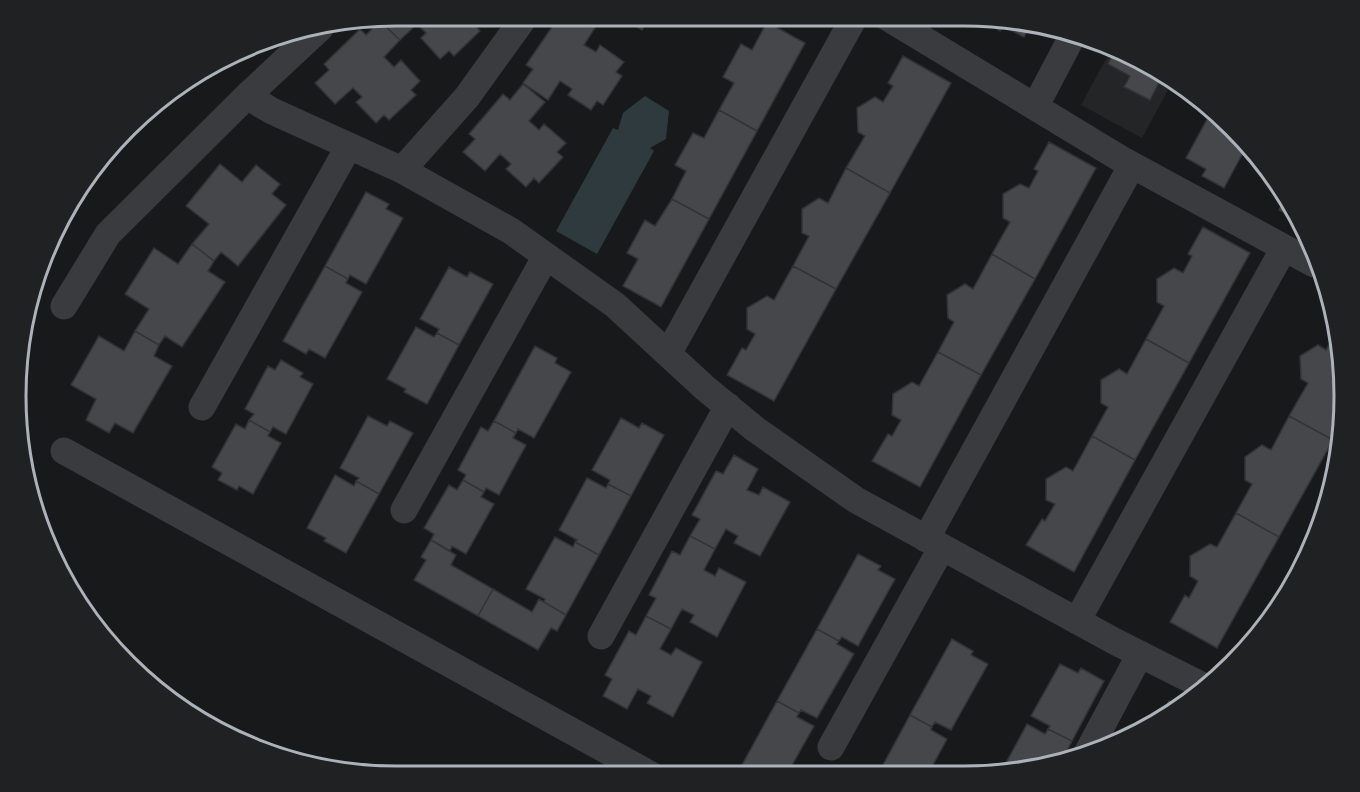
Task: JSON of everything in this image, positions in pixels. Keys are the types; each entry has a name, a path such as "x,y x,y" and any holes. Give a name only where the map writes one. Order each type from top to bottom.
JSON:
{"street":[{"path":"402,170 467,97 518,26"},
{"path":"668,354 849,26"},
{"path":"902,26 1132,165 1309,261"},
{"path":"64,306 108,234 311,36"},
{"path":"1035,106 1070,41"},
{"path":"247,96 272,111 402,170 511,231 615,305 755,429 856,500 1077,621 1198,683"},
{"path":"202,407 350,146"},
{"path":"831,747 934,543 1132,165"},
{"path":"1077,621 1284,248"},
{"path":"404,510 546,256"},
{"path":"601,636 728,406"},
{"path":"64,451 635,766"},
{"path":"1092,743 1140,654"}],"shaded area":[{"path":"1108,55 1169,88 1142,138 1081,105"},
{"path":"645,96 669,111 666,139 650,148 654,151 597,254 556,231 613,128 618,130 623,113"}],"building":[{"path":"375,26 385,26 400,40 384,57 394,67 401,60 420,81 411,90 416,95 389,120 384,115 376,123 356,102 362,97 353,88 335,104 315,83 329,70 324,64 360,29 366,35"},
{"path":"385,26 415,26 400,40"},
{"path":"419,26 476,26 480,31 454,56 449,51 440,59 421,38 426,33"},
{"path":"553,26 596,26 584,45 596,52 600,45 624,62 616,72 622,76 603,105 597,101 591,110 568,95 572,89 560,81 548,100 523,83 533,69 526,65"},
{"path":"765,26 774,26 805,43 757,131 719,110 734,83 723,77 741,44 752,50"},
{"path":"1008,28 1027,31 1024,37"},
{"path":"903,56 951,83 890,193 846,168 865,136 858,132 857,108 875,97 883,102 893,86 888,83"},
{"path":"1112,56 1160,82 1150,100 1124,87 1130,76 1108,64"},
{"path":"523,84 545,102 529,121 539,130 544,124 566,143 557,152 563,157 539,183 534,178 526,187 506,169 511,164 500,154 485,171 463,152 475,139 469,134 503,94 510,100"},
{"path":"719,110 757,131 709,219 672,199 686,171 675,165 693,133 704,138"},
{"path":"1208,117 1243,152 1224,188 1202,176 1206,169 1186,158"},
{"path":"1049,142 1096,168 1035,279 992,254 1010,222 1003,218 1003,194 1020,184 1029,188 1038,171 1034,169"},
{"path":"220,164 242,182 256,165 280,184 272,194 286,205 238,266 221,252 214,261 192,244 209,224 186,206"},
{"path":"846,168 890,193 836,289 793,266 809,236 802,233 802,209 819,198 828,203"},
{"path":"366,192 389,204 386,209 403,218 366,284 350,275 348,279 325,266"},
{"path":"672,199 709,219 661,307 623,286 638,259 627,253 645,220 655,226"},
{"path":"1282,205 1286,214 1279,210"},
{"path":"1203,227 1250,253 1189,363 1146,339 1164,306 1157,302 1157,279 1174,268 1183,273 1192,256 1188,254"},
{"path":"192,244 214,261 208,271 225,282 182,347 165,336 159,345 135,331 149,309 125,294 154,248 178,264"},
{"path":"992,254 1035,279 981,375 938,352 954,322 948,318 947,295 965,284 973,289"},
{"path":"325,266 348,279 346,283 362,292 325,358 309,349 306,354 283,341"},
{"path":"793,266 836,289 774,401 727,375 742,348 746,350 755,334 747,329 747,308 767,296 774,300"},
{"path":"449,267 467,277 470,272 493,284 459,345 437,333 439,329 420,319"},
{"path":"416,327 434,337 437,333 459,345 427,404 404,392 406,389 387,379"},
{"path":"135,331 159,345 154,356 172,366 133,433 115,423 109,433 86,420 96,399 71,385 99,336 124,351"},
{"path":"1146,339 1189,363 1135,460 1092,436 1108,407 1101,403 1101,380 1119,369 1127,374"},
{"path":"1330,342 1334,372 1332,439 1289,416 1308,383 1301,379 1300,356 1318,345 1326,350"},
{"path":"535,346 557,358 555,363 571,372 534,438 518,429 516,433 494,421"},
{"path":"938,352 981,375 920,487 872,461 888,434 892,436 901,420 892,415 893,394 912,382 919,386"},
{"path":"281,360 303,373 300,377 313,384 286,434 273,427 270,432 249,420 254,414 245,409 268,366 275,370"},
{"path":"368,416 387,426 390,421 413,433 379,494 356,481 359,478 340,468"},
{"path":"1289,416 1332,439 1279,537 1236,513 1252,484 1245,480 1245,457 1262,445 1271,450"},
{"path":"621,418 639,428 642,423 664,435 631,496 608,484 610,480 592,470"},
{"path":"249,420 270,432 268,436 281,443 253,494 239,486 237,490 218,480 222,473 212,467 236,424 245,429"},
{"path":"494,421 516,433 513,438 526,445 499,495 486,488 484,492 463,480 466,475 458,470 481,427 488,431"},
{"path":"1092,436 1135,460 1074,572 1026,545 1042,519 1045,521 1055,504 1046,500 1046,479 1066,467 1073,471"},
{"path":"734,455 758,469 747,490 759,495 763,487 790,502 760,556 734,543 738,536 726,529 715,549 690,536 700,519 692,515 716,471 723,474"},
{"path":"335,475 354,486 356,481 379,494 346,553 324,541 326,538 307,528"},
{"path":"587,478 606,488 608,484 631,496 599,555 559,530"},
{"path":"463,480 484,492 481,497 494,504 466,554 452,546 450,551 431,540 434,534 424,528 449,485 457,490"},
{"path":"1236,513 1279,537 1217,648 1170,622 1185,595 1189,598 1198,581 1190,576 1190,556 1210,544 1217,547"},
{"path":"690,536 715,549 704,570 715,576 719,568 746,582 717,637 690,622 694,615 682,609 671,629 646,616 656,598 649,595 672,551 680,555"},
{"path":"555,537 573,547 575,542 599,555 566,615 544,602 545,599 526,589"},
{"path":"431,540 456,555 451,565 493,589 478,616 414,580 426,560 421,557"},
{"path":"858,554 881,566 878,570 895,579 858,646 842,637 839,641 817,629"},
{"path":"493,589 532,612 539,599 566,615 557,631 551,628 538,650 478,616"},
{"path":"646,616 671,629 660,649 671,655 676,648 702,662 673,717 647,703 651,696 638,689 627,709 603,696 612,679 605,675 629,631 636,635"},
{"path":"817,629 839,641 837,644 854,654 817,718 801,710 799,713 777,701"},
{"path":"952,639 973,651 971,655 988,664 951,730 935,722 932,727 910,715"},
{"path":"1060,664 1078,673 1081,668 1104,681 1072,741 1048,729 1050,726 1031,716"},
{"path":"777,701 799,713 797,717 814,726 792,766 741,766"},
{"path":"910,715 932,727 931,730 947,739 932,766 882,766"},
{"path":"1027,724 1045,734 1048,729 1072,741 1066,752 1006,764"}]}
